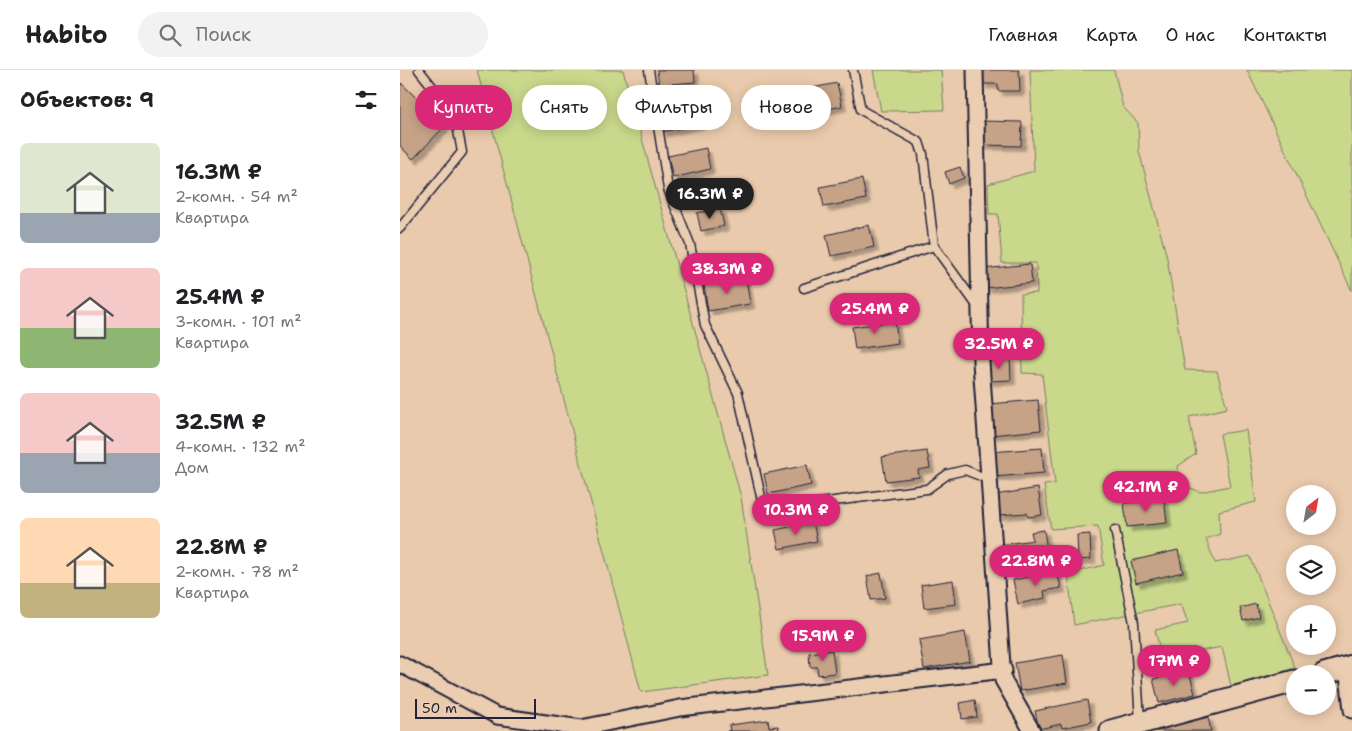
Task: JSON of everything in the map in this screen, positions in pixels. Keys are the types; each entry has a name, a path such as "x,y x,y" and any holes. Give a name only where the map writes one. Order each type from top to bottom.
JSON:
{"street":[{"path":"975,70 980,310 988,479 1004,670 1003,680 1032,731"},
{"path":"400,664 497,716 581,729 680,708 1004,670"},
{"path":"1336,671 1350,667 1352,710"},
{"path":"1111,731 1286,684"}],"lane":[{"path":"400,228 462,152 456,115 419,70"},
{"path":"649,70 668,189 690,244 706,325 738,393 762,501 780,508 902,493 927,489 948,474 965,470 988,479"},
{"path":"852,70 860,110 919,142 924,154 934,246 980,310"},
{"path":"804,288 934,246"},
{"path":"1115,530 1134,623 1140,723"}],"green space":[{"path":"477,70 623,70 627,85 617,85 617,130 640,130 741,497 768,675 641,692 493,130 512,130 512,85 481,85"},
{"path":"873,70 941,70 944,110 881,111"},
{"path":"1030,70 1114,70 1123,107 1138,123 1139,151 1167,258 1185,370 1217,371 1227,408 1189,417 1196,454 1178,466 1181,484 1200,492 1230,486 1220,434 1246,430 1256,502 1219,511 1220,534 1206,539 1215,563 1250,556 1286,646 1286,655 1290,655 1294,665 1286,665 1286,671 1231,686 1222,647 1162,658 1155,630 1188,623 1181,604 1074,625 1068,574 1104,565 1098,526 1051,529 1044,485 1055,484 1042,374 1022,373 1021,294 1037,293 1036,263 1002,263 998,214 989,214 988,184 1034,171"},
{"path":"1247,70 1352,70 1352,291"}],"building":[{"path":"657,70 694,70 695,82 659,85"},
{"path":"982,70 1019,70 1020,91 998,91 998,84 982,84"},
{"path":"400,82 415,97 415,130 441,130 413,159 400,146"},
{"path":"837,83 842,106 831,108 831,85 827,85"},
{"path":"982,121 1022,122 1021,146 981,145"},
{"path":"706,148 710,169 673,178 668,156"},
{"path":"960,167 964,178 949,184 945,172"},
{"path":"862,179 866,199 824,207 820,187"},
{"path":"720,208 724,226 701,231 697,213"},
{"path":"869,225 874,247 831,256 826,235"},
{"path":"1030,264 1032,283 985,288 983,269"},
{"path":"746,278 750,304 708,311 704,285"},
{"path":"895,321 898,343 855,349 852,327"},
{"path":"1010,358 1011,380 988,381 987,359"},
{"path":"1038,400 1041,430 991,435 988,404"},
{"path":"1042,448 1044,473 993,477 991,452"},
{"path":"927,451 930,468 918,470 919,477 886,481 882,457"},
{"path":"807,465 811,485 768,494 764,474"},
{"path":"1038,488 1042,515 1028,517 1027,513 998,515 995,495"},
{"path":"1164,499 1167,523 1127,527 1124,503"},
{"path":"813,522 817,541 779,549 775,530"},
{"path":"1044,530 1049,564 1025,567 1024,558 1002,561 1000,545 1033,540 1031,532"},
{"path":"1090,534 1091,559 1078,560 1077,535"},
{"path":"1178,550 1183,572 1136,583 1131,561"},
{"path":"1057,571 1061,588 1044,591 1045,598 1018,604 1013,580"},
{"path":"881,573 885,598 871,600 867,576"},
{"path":"953,580 956,604 924,608 921,585"},
{"path":"1256,604 1259,617 1243,621 1240,608"},
{"path":"965,632 970,661 924,669 919,640"},
{"path":"832,650 835,673 818,675 817,667 810,667 809,653"},
{"path":"1063,655 1067,683 1020,691 1015,663"},
{"path":"1189,671 1195,694 1159,703 1153,679"},
{"path":"975,700 977,717 962,719 960,703"},
{"path":"1087,700 1091,722 1062,728 1061,724 1039,729 1035,711"},
{"path":"1208,717 1211,731 1156,731 1156,729"},
{"path":"768,720 769,727 778,726 779,731 730,731 729,725"}]}
